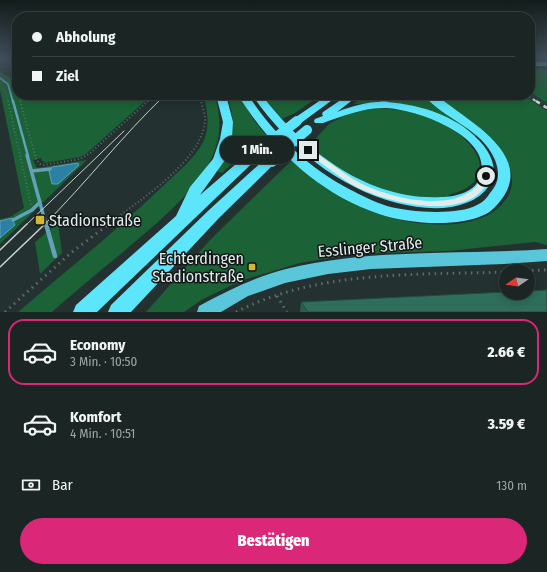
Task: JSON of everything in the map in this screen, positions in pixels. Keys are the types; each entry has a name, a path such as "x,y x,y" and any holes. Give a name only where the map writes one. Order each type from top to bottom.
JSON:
{"highway":[{"path":"180,222 195,191 219,160 226,139 228,122 222,100"},
{"path":"246,100 250,107 284,147 332,185 358,200 383,210 409,216 428,218 456,216 484,209 500,192 506,181 504,167 498,154 487,140 436,100"},
{"path":"261,100 274,118 308,150 346,178 371,191 409,202 442,203 467,197 482,186 488,168 487,159 476,143 466,134 445,121 423,112 385,100 319,121"},
{"path":"118,312 214,214 297,121 327,100"},
{"path":"83,312 233,173 307,130 347,100"}],"main road":[{"name":"Esslinger Straße","path":"205,312 234,296 263,283 288,275 321,268 384,262 547,255"}],"path":[{"path":"0,74 9,80 12,84"},
{"path":"0,84 6,93 31,205"},
{"path":"20,100 36,159 40,164 44,165 80,159 89,154 148,100"},
{"path":"5,312 72,252 159,185 188,158 198,144 205,121 201,100"},
{"path":"535,270 547,270"},
{"path":"236,312 257,302 315,285 349,280 411,275 499,272"},
{"path":"277,296 287,312"}],"shaded area":[{"path":"535,95 547,103 547,111 530,100 535,100"}],"green space":[{"path":"0,73 2,73 12,79 12,100 146,100 86,154 80,157 45,163 41,158 33,160 37,168 87,160 0,244 0,238 15,225 12,218 0,221 0,219 10,217 24,208 0,90"},
{"path":"535,73 547,73 547,103 535,95"},
{"path":"204,100 216,100 219,118 218,140 212,157 192,188 150,229 52,312 18,312 91,251 195,155 203,142 207,131"},
{"path":"228,100 242,100 253,119 266,135 222,173 217,171 229,149 233,130 232,112"},
{"path":"266,100 314,100 295,113 282,119"},
{"path":"359,100 380,100 379,103 353,104"},
{"path":"386,100 430,100 477,136 473,136 453,122 388,103"},
{"path":"438,100 530,100 547,111 547,245 535,242 448,251 354,254 300,263 243,280 203,299 184,312 146,312 210,240 292,160 334,192 369,210 397,219 414,222 450,224 468,222 484,217 498,208 508,196 512,185 512,174 508,163 501,150"},
{"path":"371,108 385,108 414,113 428,117 454,130 465,139 477,156 480,168 474,182 467,188 438,199 416,198 392,194 370,187 350,177 308,147 329,124 351,112"},
{"path":"58,223 62,253 40,274 35,242"}],"water":[{"path":"78,163 79,165 58,184 52,184 49,171 52,167"},
{"path":"12,218 15,225 0,238 0,221"}],"building":[{"path":"547,290 547,312 308,312 301,302 499,292 499,300 535,300 535,291"}],"waterway":[{"path":"0,78 8,84 12,98"},
{"path":"13,101 28,156"},
{"path":"27,155 40,202"},
{"path":"32,171 50,169"},
{"path":"13,220 32,210 40,202"},
{"path":"40,202 46,225"},
{"path":"46,224 55,256"}],"tram line":[{"path":"45,224 160,100"},
{"path":"26,225 124,131"},
{"path":"0,250 27,224"},
{"path":"0,267 45,224"}],"railway":[{"path":"536,101 547,108"}],"place":[{"name":"Stadionstraße","path":"40,220"},
{"name":"Echterdingen Stadionstraße","path":"252,267"}],"route":[{"path":"308,150 335,171 371,191 409,202 425,204 459,200 473,194 482,186 486,176"}]}
